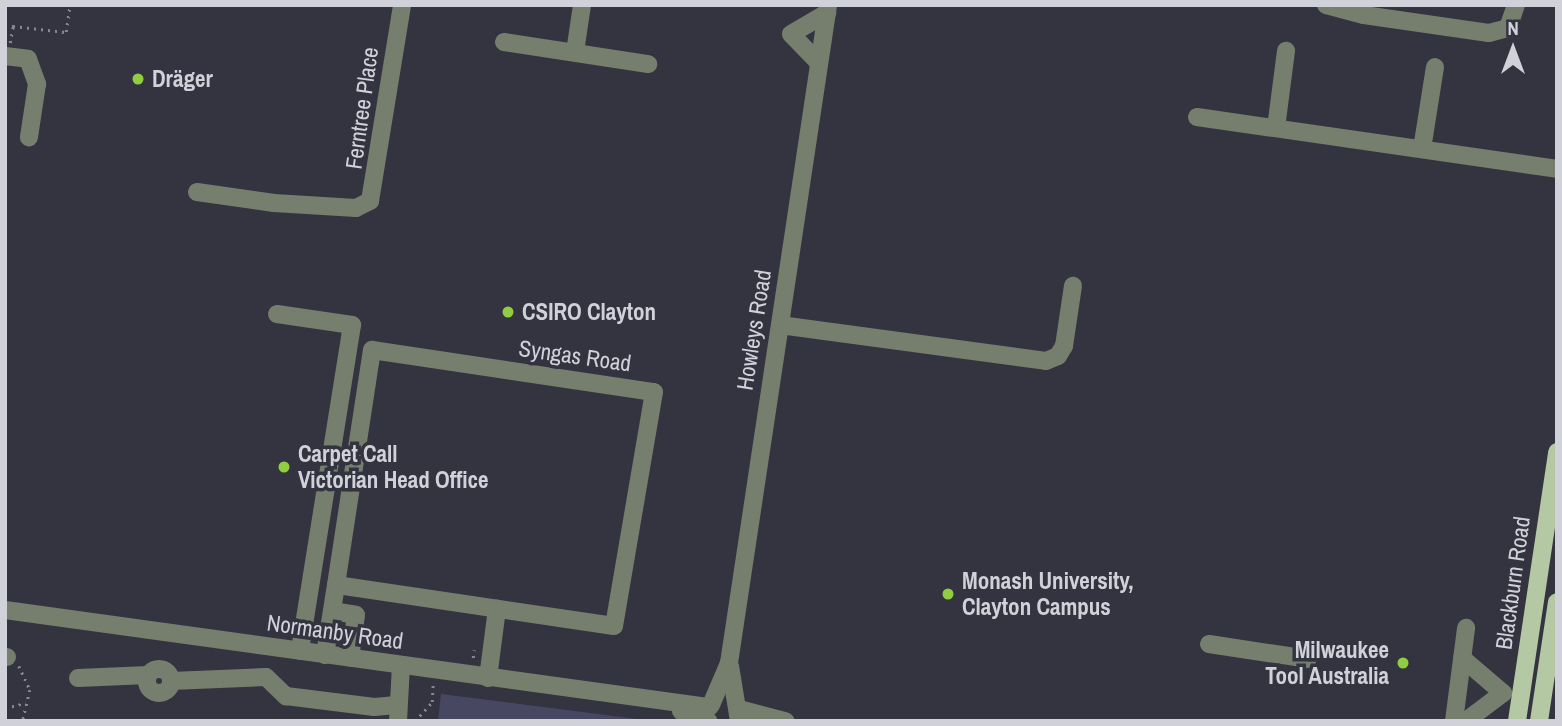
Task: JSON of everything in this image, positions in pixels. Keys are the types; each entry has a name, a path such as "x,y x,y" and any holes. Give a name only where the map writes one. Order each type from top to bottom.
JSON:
{"main road":[{"name":"Blackburn Road","path":"1517,721 1557,452"},
{"name":"Blackburn Road","path":"1539,721 1553,656 1557,602"}],"street":[{"name":"Ferntree Place","path":"197,192 274,203 356,208 370,201 375,191 402,5"},
{"path":"575,52 582,5"},
{"path":"1326,5 1364,15 1500,33 1514,20 1516,5"},
{"path":"819,63 791,34 827,9"},
{"name":"Howleys Road","path":"709,713 729,663 827,9"},
{"path":"504,42 648,64"},
{"path":"1276,128 1286,51"},
{"path":"7,56 28,59 37,84 29,136"},
{"path":"1422,149 1435,67"},
{"path":"1196,117 1557,169"},
{"path":"780,325 1046,361 1058,356 1064,346 1073,285"},
{"path":"277,314 352,326 300,652"},
{"name":"Syngas Road","path":"325,655 372,350 654,392 614,626 336,585"},
{"path":"488,678 498,609"},
{"name":"Normanby Road","path":"5,610 658,702 709,713"},
{"path":"332,611 356,615 350,658"},
{"path":"1454,721 1466,628"},
{"path":"1209,644 1308,659"},
{"path":"266,677 271,647"},
{"path":"1462,658 1503,693 1521,696"},
{"name":"Howleys Road","path":"729,663 738,711"},
{"path":"78,678 148,675 150,689 157,693 165,691 171,681 266,677 286,696 374,707 397,713 401,666"},
{"path":"1466,721 1503,693"},
{"path":"709,713 720,699 738,711 785,721"}],"path":[{"path":"5,25 66,32 70,5"},
{"path":"7,56 13,26"},
{"path":"473,658 474,650"},
{"path":"10,658 30,690 23,721"},
{"path":"415,721 432,702 435,671"},
{"path":"5,708 25,703"}],"shaded area":[{"path":"441,694 653,721 438,721"}],"place":[{"name":"Dräger","path":"138,79"},
{"name":"CSIRO Clayton","path":"508,312"},
{"name":"Carpet Call Victorian Head Office","path":"284,467"},
{"name":"Monash University, Clayton Campus","path":"948,594"},
{"name":"Milwaukee Tool Australia","path":"1403,663"}]}
